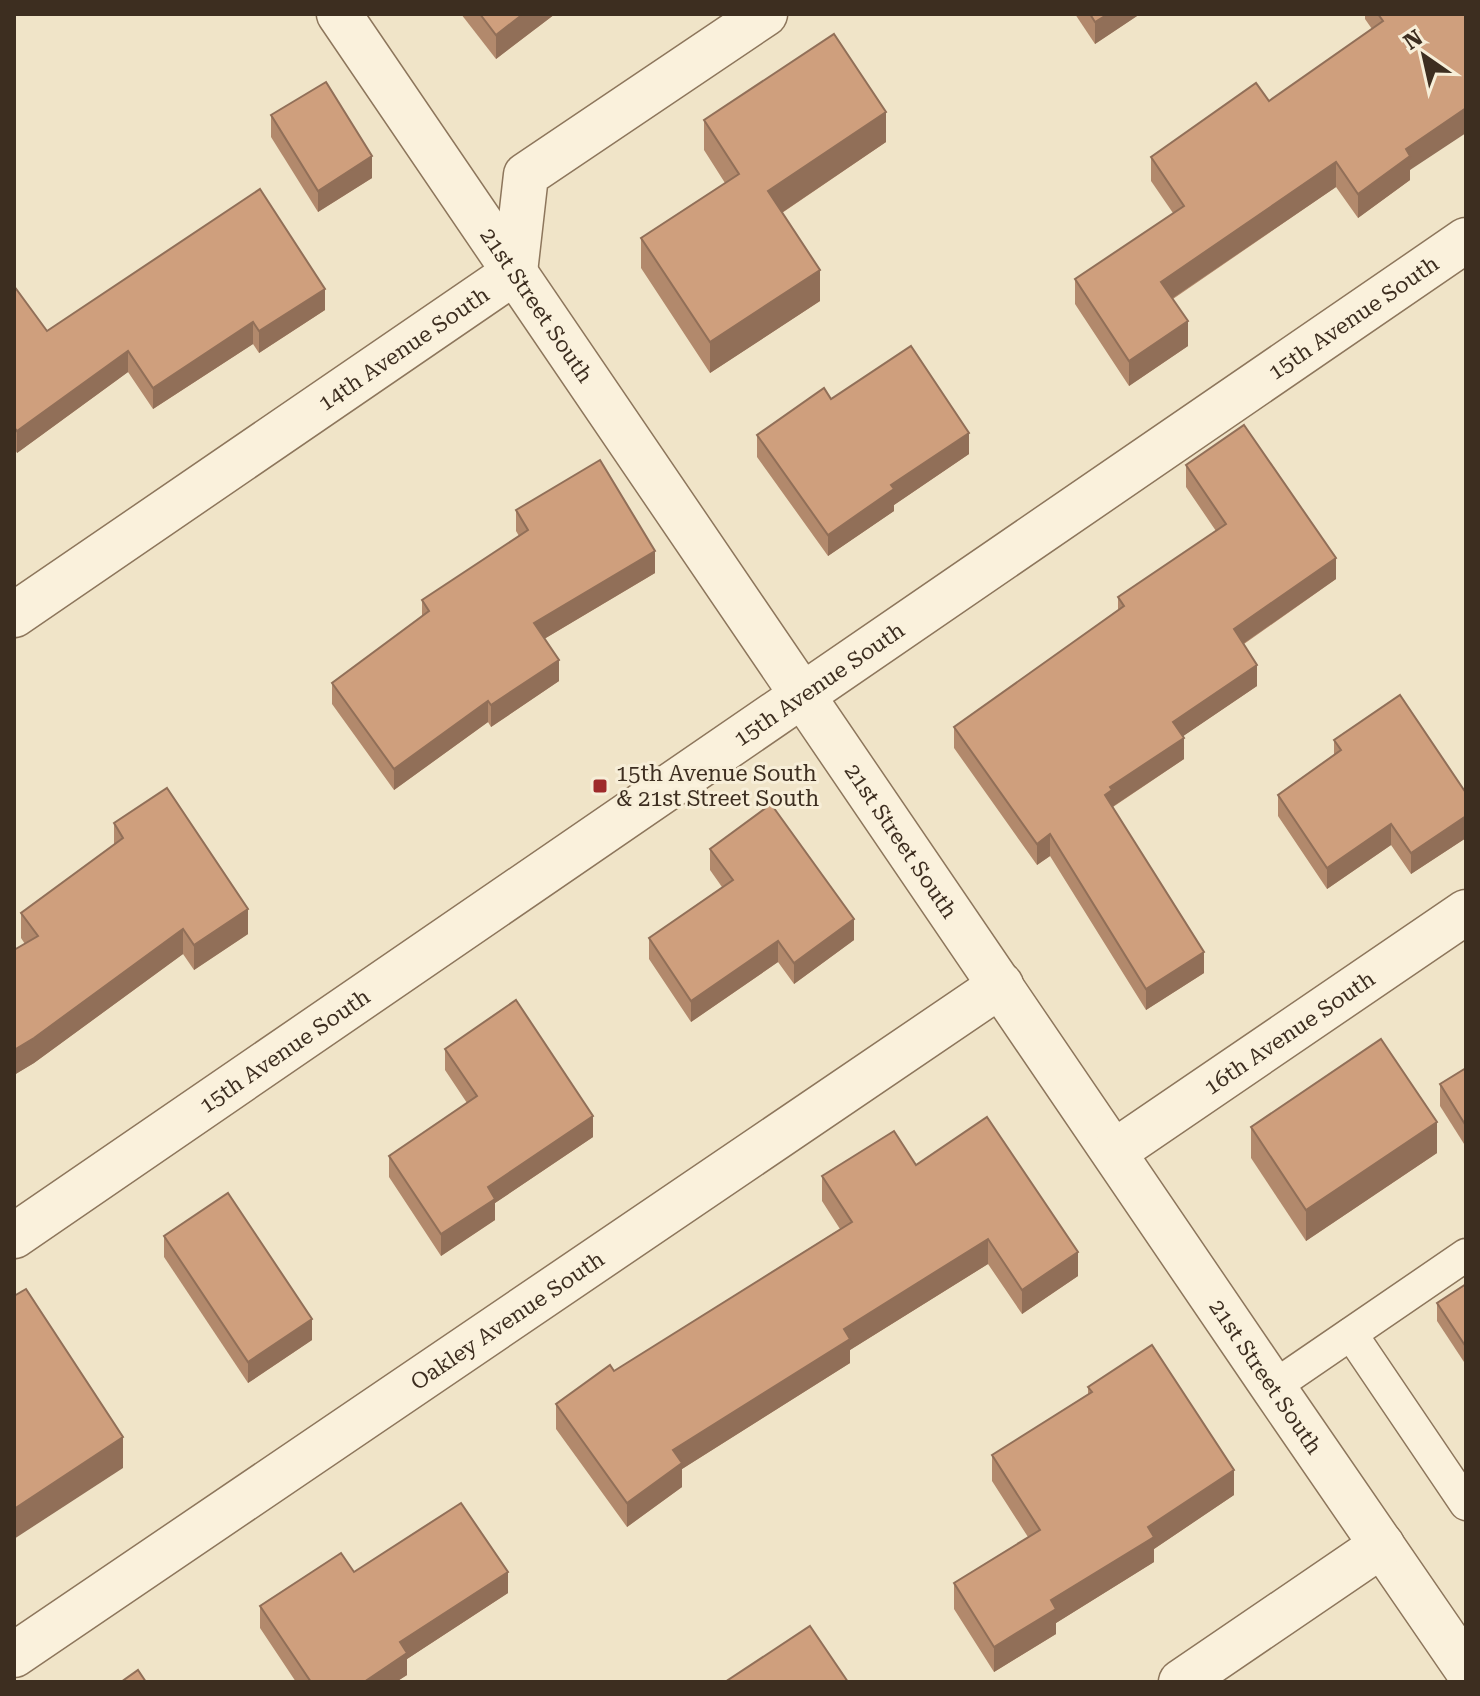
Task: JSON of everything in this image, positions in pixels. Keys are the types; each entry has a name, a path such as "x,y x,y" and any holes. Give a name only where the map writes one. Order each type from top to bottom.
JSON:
{"street":[{"name":"21st Street South","path":"339,14 1466,1668"},
{"path":"515,272 526,175 765,14"},
{"name":"15th Avenue South","path":"14,1236 1466,240"},
{"name":"14th Avenue South","path":"14,615 515,272"},
{"name":"16th Avenue South","path":"1114,1152 1466,912"},
{"name":"Oakley Avenue South","path":"14,1655 1001,985"},
{"path":"1181,1682 1382,1545"}],"lane":[{"path":"1273,1387 1466,1255"},
{"path":"1351,1334 1466,1504"}],"building":[{"path":"480,14 523,14 496,35"},
{"path":"1090,14 1108,14 1095,22"},
{"path":"1378,14 1466,14 1466,108 1406,149 1410,156 1358,194 1336,162 1161,282 1188,321 1129,361 1075,279 1184,206 1151,157 1256,83 1269,101 1383,21"},
{"path":"834,34 886,112 768,191 820,270 710,342 641,238 739,174 704,120"},
{"path":"326,82 372,156 318,191 271,115"},
{"path":"260,189 325,289 259,331 253,322 153,388 128,351 17,431 14,427 14,286 47,331"},
{"path":"911,346 969,433 891,485 894,489 828,535 757,435 824,388 831,399"},
{"path":"1244,425 1336,558 1234,629 1257,665 1173,722 1184,738 1110,787 1112,790 1105,795 1204,952 1146,989 1050,834 1037,844 954,727 1124,606 1118,597 1226,524 1186,465"},
{"path":"600,460 655,551 534,623 559,660 491,705 488,701 394,769 332,683 429,611 422,600 528,530 516,510"},
{"path":"1400,695 1466,793 1466,816 1411,853 1391,824 1327,868 1278,795 1341,750 1334,740"},
{"path":"167,788 248,909 194,945 183,929 14,1050 14,950 38,936 21,913 123,838 114,823"},
{"path":"771,804 854,919 794,963 778,941 691,1001 649,938 733,880 710,849"},
{"path":"516,1000 593,1116 488,1187 495,1199 441,1234 389,1156 477,1096 445,1049"},
{"path":"1381,1039 1437,1122 1306,1210 1251,1127"},
{"path":"1466,1068 1466,1126 1440,1084"},
{"path":"987,1117 1078,1252 1022,1290 988,1239 844,1329 850,1339 673,1450 682,1463 627,1503 556,1404 610,1365 614,1371 852,1222 822,1176 894,1131 916,1165"},
{"path":"228,1193 312,1319 248,1362 164,1236"},
{"path":"1466,1284 1466,1347 1437,1303"},
{"path":"26,1289 123,1437 14,1509 14,1296"},
{"path":"1152,1345 1234,1470 1148,1527 1154,1537 1051,1600 1056,1609 994,1647 954,1583 1040,1530 992,1455 1092,1392 1088,1387"},
{"path":"461,1503 508,1572 400,1642 407,1653 364,1682 311,1682 260,1606 341,1553 354,1572"},
{"path":"810,1626 848,1682 725,1682"},
{"path":"138,1670 146,1682 121,1682"}],"place":[{"name":"15th Avenue South & 21st Street South","path":"600,786"}]}
